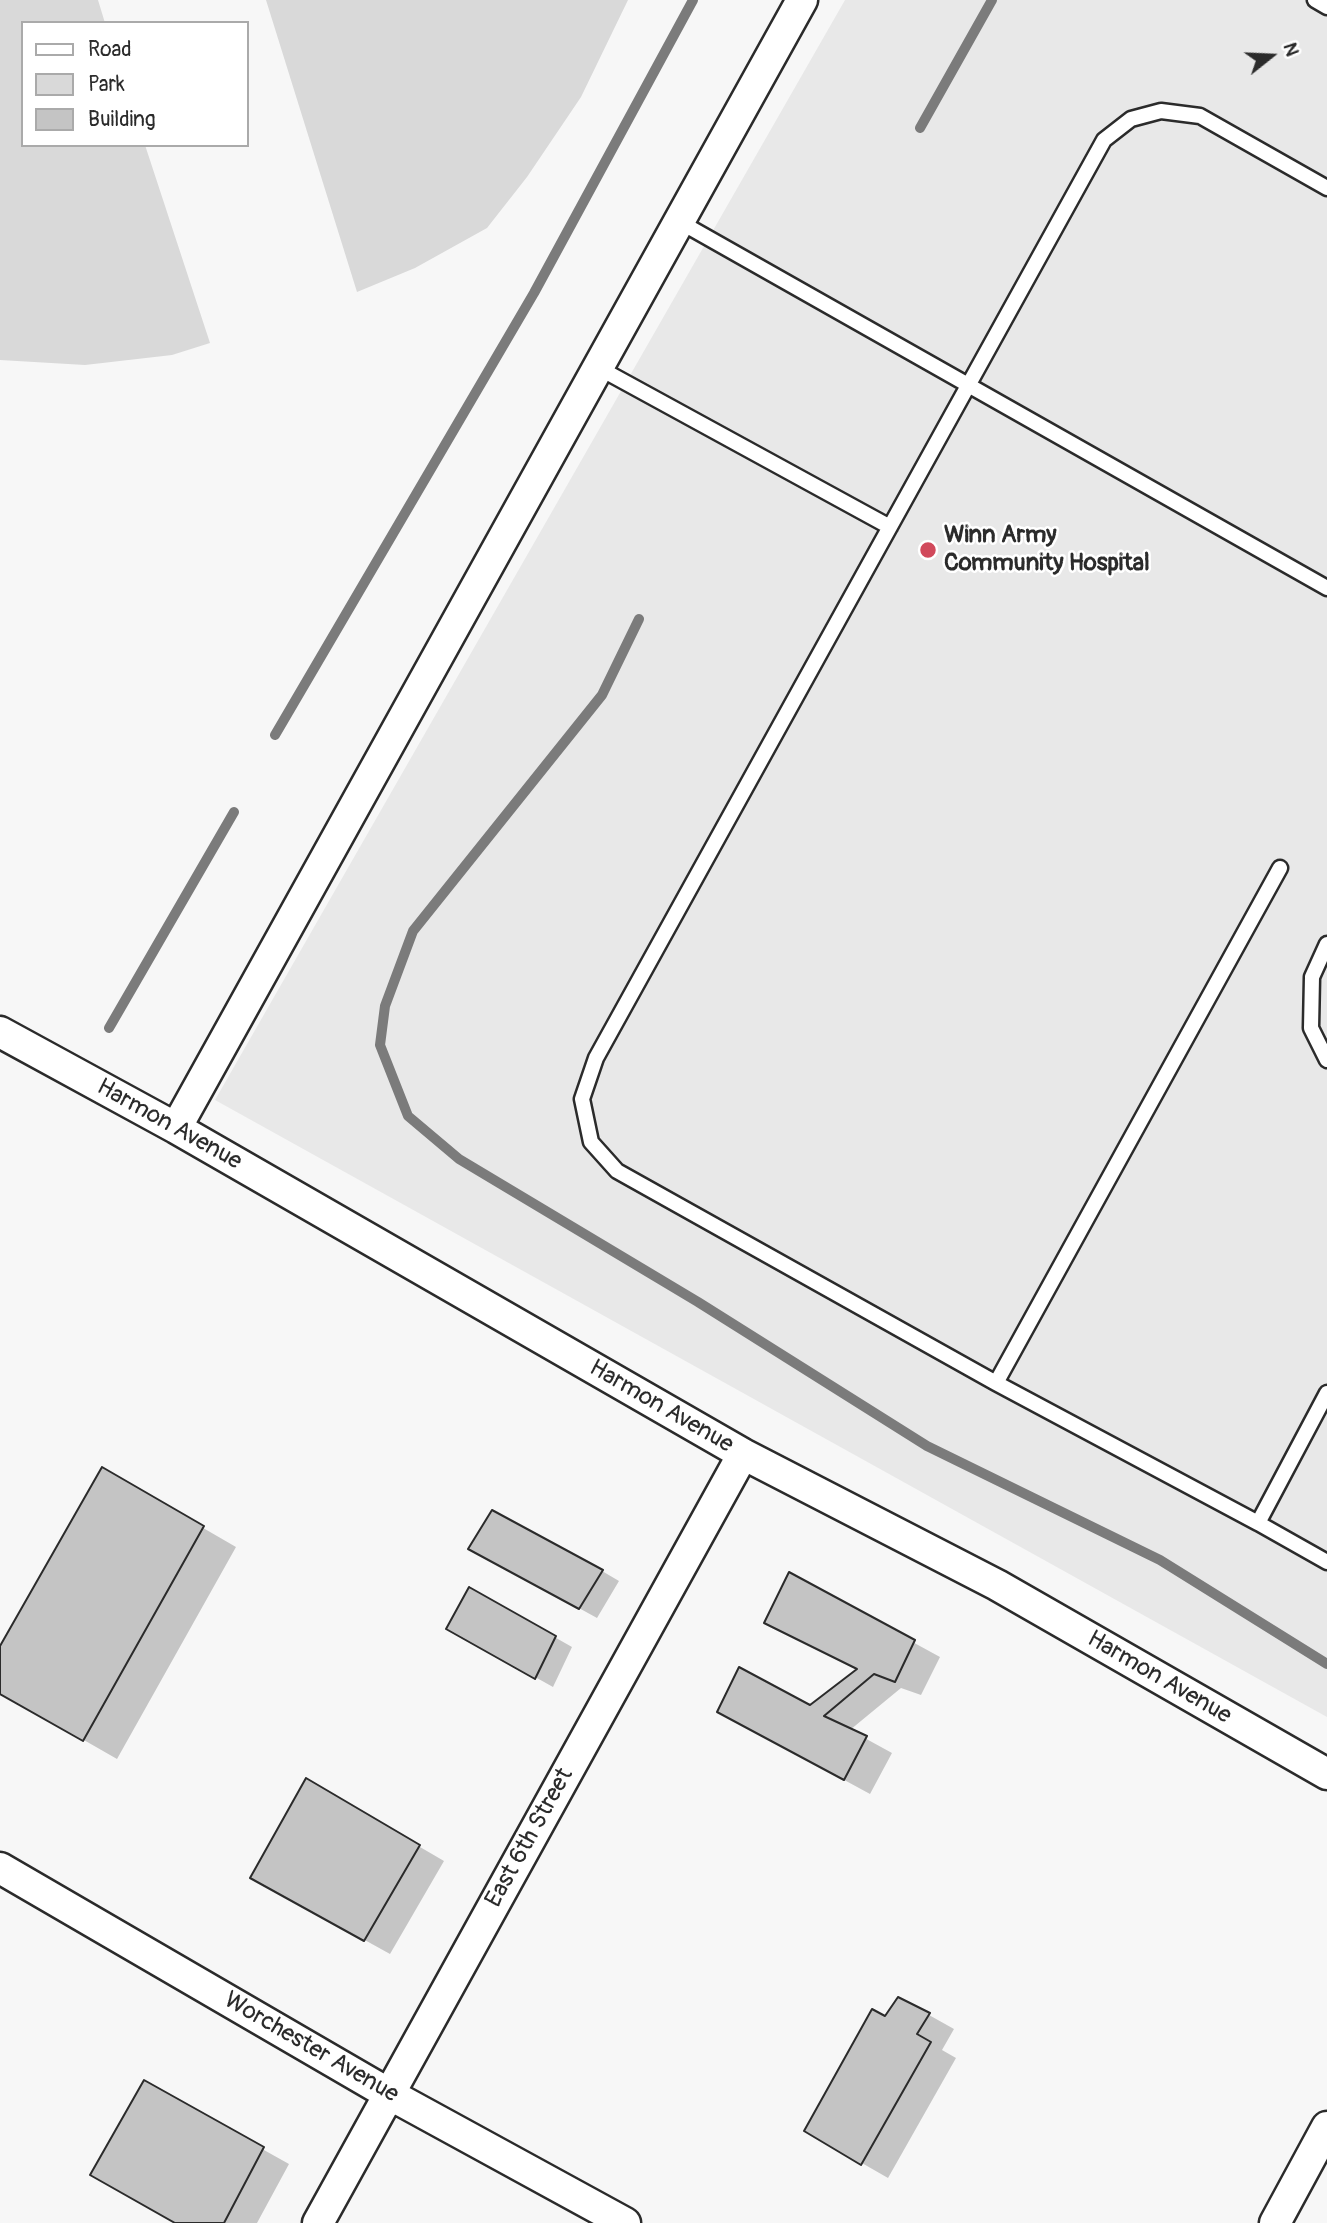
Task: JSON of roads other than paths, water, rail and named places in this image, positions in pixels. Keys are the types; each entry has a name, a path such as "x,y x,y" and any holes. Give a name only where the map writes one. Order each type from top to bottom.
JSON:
{"street":[{"path":"176,1128 802,0"},
{"name":"Harmon Avenue","path":"0,1032 176,1128 743,1454 997,1585 1327,1774"},
{"name":"East 6th Street","path":"318,2223 743,1454"},
{"name":"Worchester Avenue","path":"0,1868 389,2094 625,2223"},
{"path":"1275,2223 1327,2127"}],"lane":[{"path":"1315,0 1327,7"},
{"path":"1327,188 1200,116 1161,111 1131,119 1104,140 596,1058 582,1099 591,1142 617,1171 996,1383 1258,1522 1327,1562"},
{"path":"680,222 967,387 1327,588"},
{"path":"599,368 890,527"},
{"path":"996,1383 1280,868"},
{"path":"1327,944 1312,977 1311,1028 1327,1060"},
{"path":"1258,1522 1327,1393"}],"waterway":[{"path":"275,735 534,293 693,0"},
{"path":"920,128 992,0"},
{"path":"639,619 602,695 413,931 385,1006 380,1045 408,1116 459,1159 698,1302 927,1446 1160,1560 1327,1664"},
{"path":"109,1028 234,812"}],"place":[{"name":"Winn Army Community Hospital","path":"928,550"}]}
